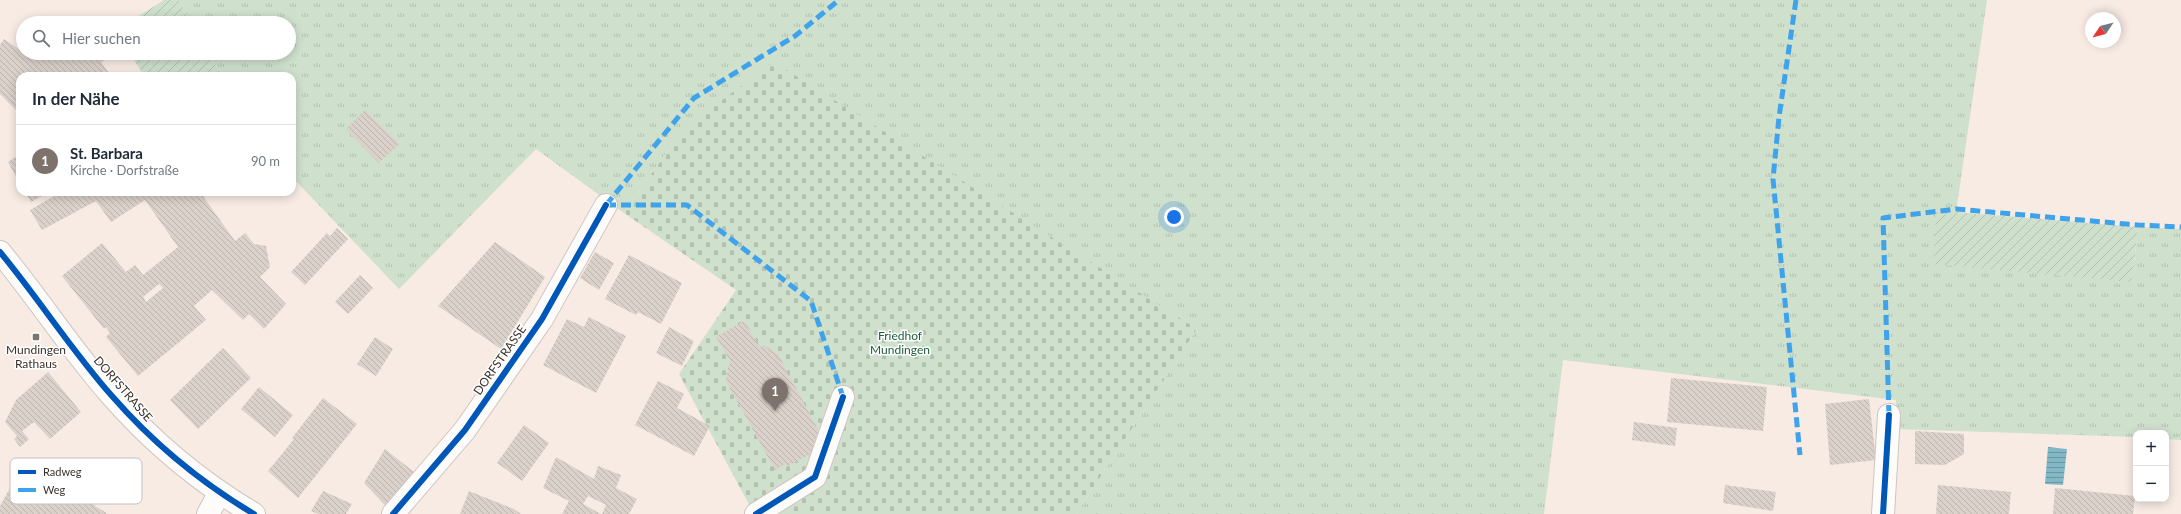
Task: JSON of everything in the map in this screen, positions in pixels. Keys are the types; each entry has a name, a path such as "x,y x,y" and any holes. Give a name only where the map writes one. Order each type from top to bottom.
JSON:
{"street":[{"name":"DORFSTRASSE","path":"393,514 465,430 542,319 606,205"},
{"name":"DORFSTRASSE","path":"0,252 111,396 154,441 219,494 254,514"},
{"path":"756,514 815,477 843,397"},
{"path":"1883,514 1889,415"},
{"path":"208,514 219,494"}],"green space":[{"path":"164,0 179,0 188,16 139,16"},
{"path":"179,0 1987,0 1956,212 1936,212 2132,282 2138,227 2181,229 2181,440 2169,439 2169,430 2133,430 2133,437 1895,429 1896,400 1563,360 1544,514 1076,514 1197,329 684,128 624,213 536,149 399,289 296,181 296,72 220,72 213,60 296,60 296,16 188,16"},
{"path":"134,60 213,60 220,72 142,72"},
{"name":"Friedhof Mundingen","path":"774,62 1197,329 1076,514 759,514 752,510 679,374 736,290 624,213 684,128"},
{"path":"1936,212 1956,212 2138,227 2132,282 1933,264"}],"water":[{"path":"2048,447 2067,449 2063,485 2045,484"}],"building":[{"path":"4,39 16,47 16,60 104,60 101,62 108,72 16,72 16,110 0,94 0,45"},
{"path":"365,110 399,144 379,163 346,129"},
{"path":"16,157 16,177 8,162"},
{"path":"27,196 42,196 31,202"},
{"path":"54,196 203,196 235,241 245,233 254,244 266,246 270,267 260,277 286,304 264,329 249,314 243,320 212,290 194,306 206,320 138,376 106,337 110,333 106,327 104,329 62,276 102,243 126,272 135,265 143,275 178,247 145,200 111,222 96,201 42,230 30,210","holes":["159,284 163,288 146,302 143,297"]},
{"path":"337,228 348,239 305,285 291,272 327,233 330,236"},
{"path":"495,242 545,277 501,349 438,306"},
{"path":"595,252 614,263 599,290 580,278"},
{"path":"629,255 682,283 661,324 638,312 636,315 605,299"},
{"path":"360,275 373,288 348,314 335,302"},
{"path":"589,317 626,336 596,393 543,365 567,319 584,327"},
{"path":"744,321 760,347 763,345 778,354 824,441 813,447 814,452 788,466 785,464 775,470 726,381 728,366 731,362 716,337"},
{"path":"669,327 694,341 682,366 656,353"},
{"path":"375,337 393,349 376,376 357,364"},
{"path":"223,348 251,378 198,429 170,400"},
{"path":"48,372 81,412 50,439 34,422 22,431 29,439 20,447 14,439 17,436 5,422 16,400"},
{"path":"1671,378 1767,387 1763,431 1667,422"},
{"path":"658,381 684,394 677,408 710,426 694,456 635,425"},
{"path":"259,387 293,415 275,437 241,409"},
{"path":"323,398 357,424 298,498 268,471 294,439 292,438"},
{"path":"1869,399 1876,460 1830,465 1825,404"},
{"path":"1634,422 1677,428 1675,446 1632,440"},
{"path":"524,425 549,443 522,481 497,463"},
{"path":"1915,431 1964,434 1964,454 1945,465 1915,464"},
{"path":"385,449 414,472 386,506 364,483"},
{"path":"556,457 594,479 598,466 621,475 616,488 637,499 629,514 602,514 606,505 588,496 583,504 601,514 562,514 569,501 543,488"},
{"path":"1725,485 1776,492 1773,511 1723,503"},
{"path":"1938,485 2011,492 2009,514 1936,514"},
{"path":"10,488 10,504 92,504 108,514 0,514 0,506"},
{"path":"2055,488 2133,496 2133,502 2134,502 2133,514 2053,514"},
{"path":"323,491 352,504 346,514 318,514 311,511"},
{"path":"469,491 514,509 521,514 460,514"}],"marked path":[{"path":"606,205 694,98 795,36 839,0"},
{"path":"1796,0 1779,117 1773,179 1800,455"},
{"path":"606,205 687,205 811,301 843,397"},
{"path":"1889,415 1883,218 1956,209 2138,225 2181,227"}],"cycle path":[{"path":"393,514 465,430 542,319 606,205"},
{"path":"0,252 97,379 144,430 196,475 234,502 254,514"},
{"path":"756,514 815,477 843,397"},
{"path":"1883,514 1889,415"}],"place":[{"name":"Mundingen Rathaus","path":"36,337"},
{"name":"St. Barbara","path":"775,411"}]}
